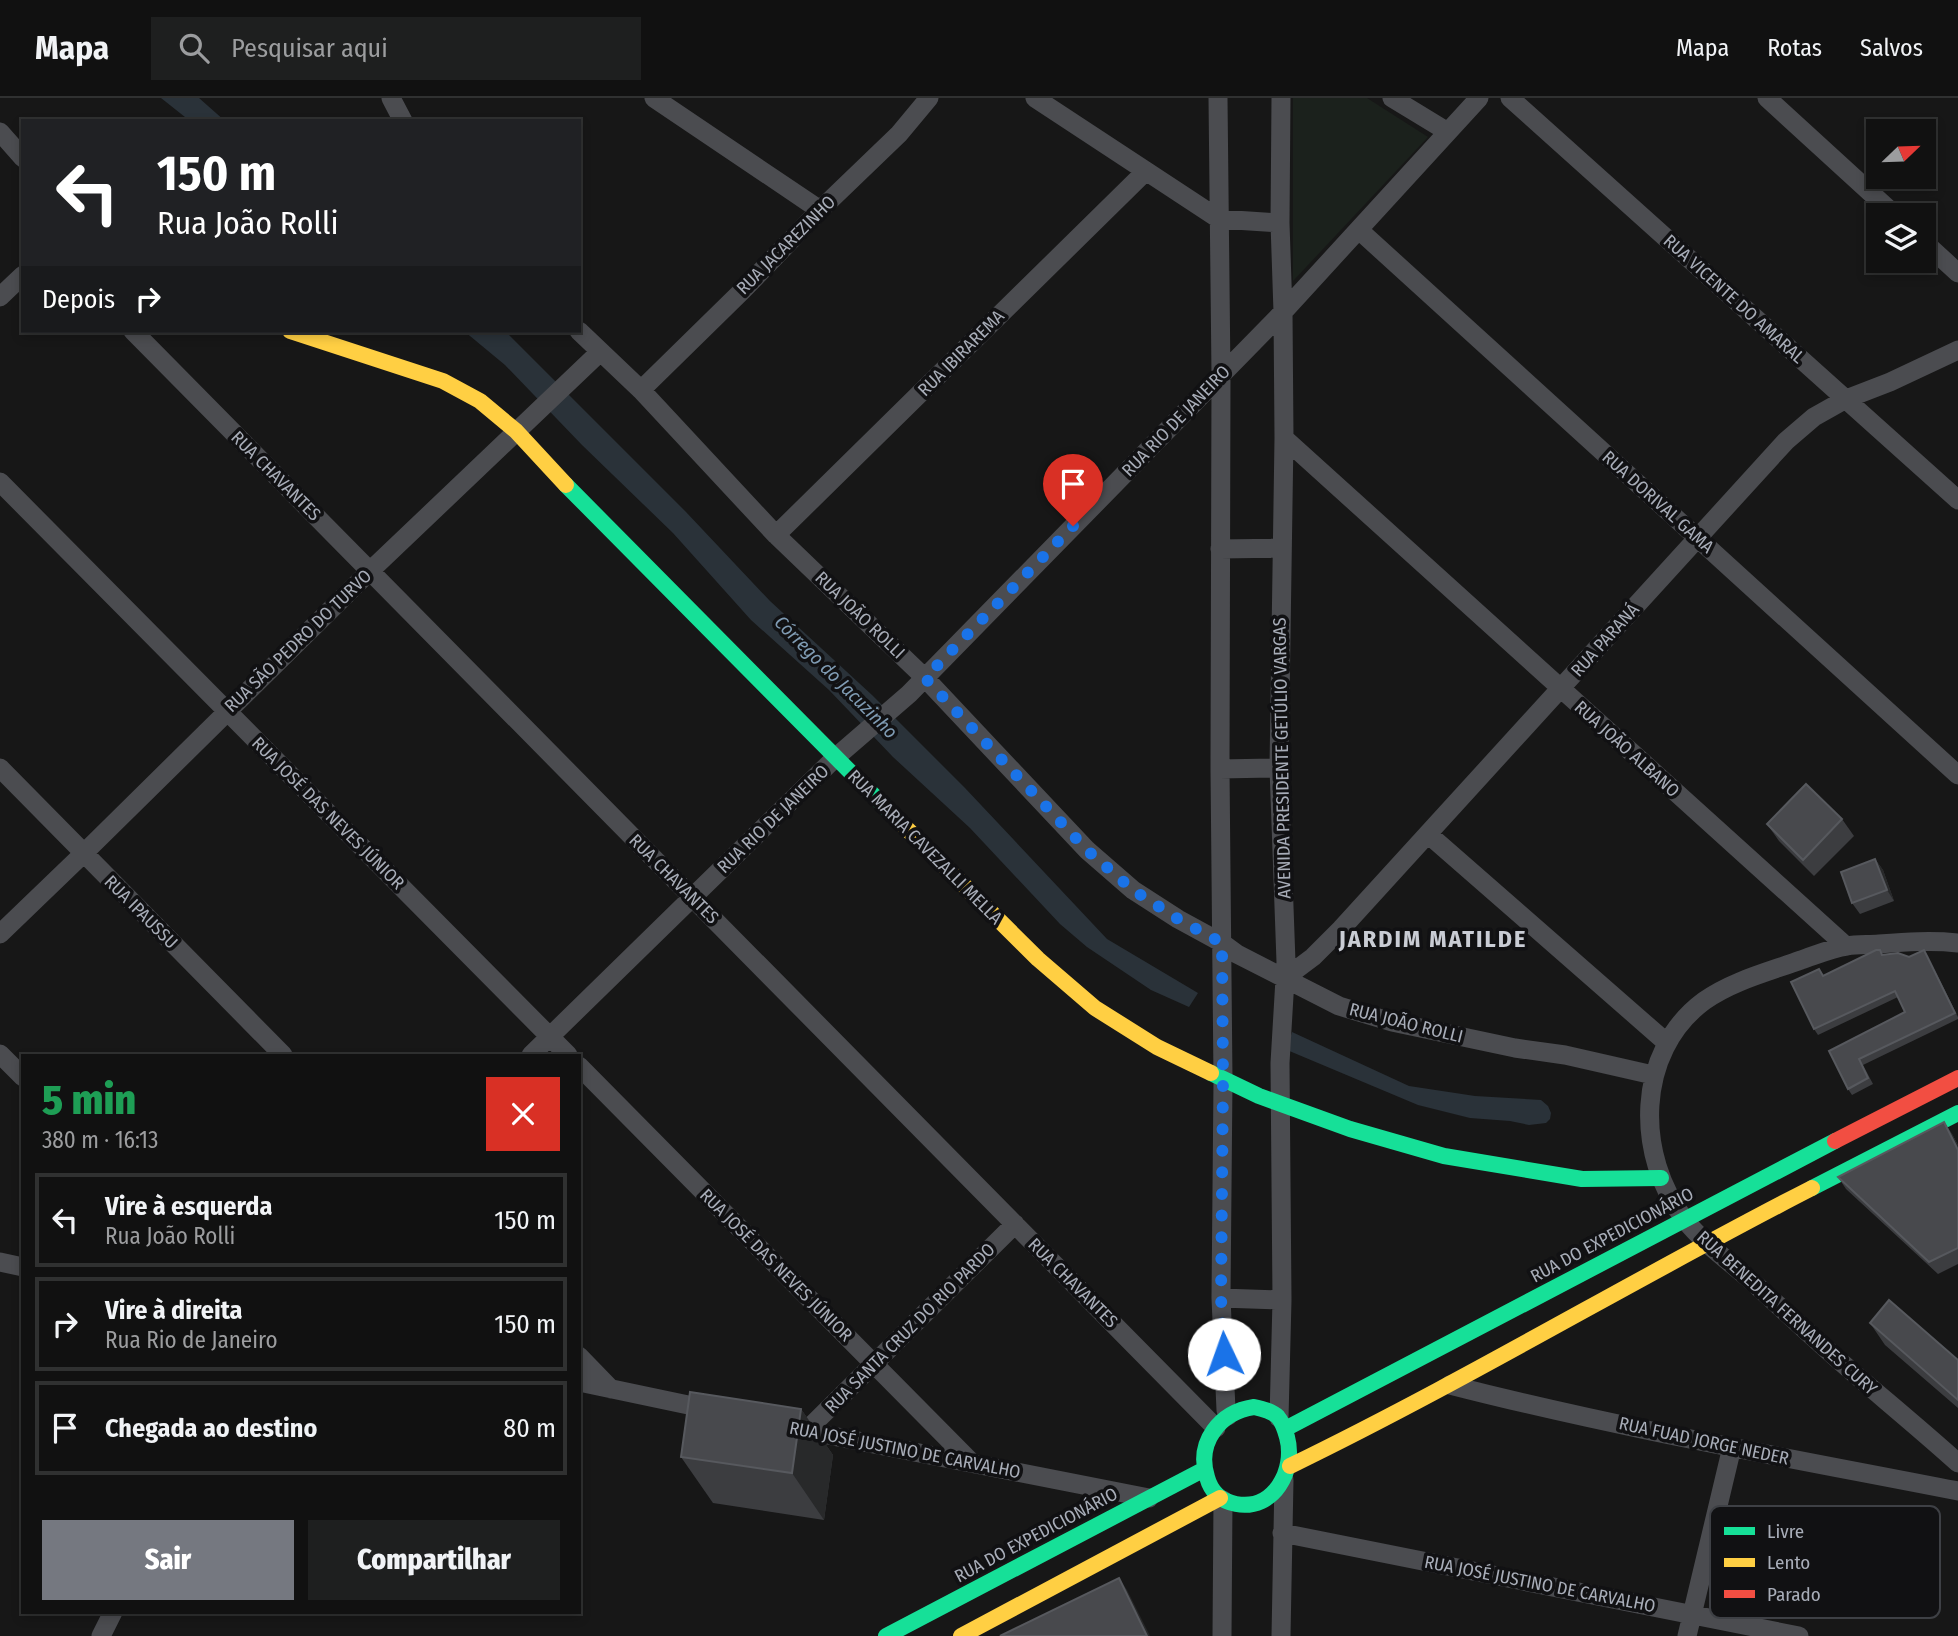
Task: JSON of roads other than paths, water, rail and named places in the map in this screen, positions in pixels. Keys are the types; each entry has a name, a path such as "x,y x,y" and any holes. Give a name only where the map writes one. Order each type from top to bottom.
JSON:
{"main road":[{"name":"RUA MARIA CAVEZALLI MELLA","path":"296,333 443,381 480,401 516,431 595,516 1038,959 1095,1008 1157,1047 1223,1080 1280,1104 1350,1129 1444,1156 1582,1179 1661,1178"},
{"name":"RUA DO EXPEDICIONÁRIO","path":"1287,1473 1450,1385 1493,1340 1684,1219 1958,1078"},
{"name":"RUA DO EXPEDICIONÁRIO","path":"1282,1423 1493,1340 1707,1243 1958,1113"},
{"path":"1854,1131 1869,1158"},
{"path":"1254,1407 1265,1409 1282,1423 1290,1441 1287,1473 1278,1489 1260,1502 1247,1506 1222,1499 1209,1483 1204,1471 1209,1437 1222,1422 1239,1410 1254,1407"},
{"name":"RUA DO EXPEDICIONÁRIO","path":"886,1636 1204,1471"},
{"path":"961,1636 1222,1499"}],"street":[{"path":"391,98 402,119"},
{"path":"654,98 820,210"},
{"name":"RUA JACAREZINHO","path":"641,390 899,134 929,98"},
{"path":"1035,98 1219,219 1280,223"},
{"path":"1219,98 1223,1080 1221,1298 1226,1409 1222,1422"},
{"name":"AVENIDA PRESIDENTE GETÚLIO VARGAS","path":"1282,98 1280,223 1284,438 1279,768 1285,978 1280,1063 1282,1423"},
{"path":"1392,98 1448,132"},
{"name":"RUA RIO DE JANEIRO","path":"532,1054 835,758 925,678 1283,312 1479,98"},
{"name":"RUA VICENTE DO AMARAL","path":"1510,98 1958,500"},
{"path":"1767,98 1882,203"},
{"path":"4,137 21,156"},
{"name":"RUA IBIRAREMA","path":"776,535 1146,171"},
{"name":"RUA DORIVAL GAMA","path":"1359,230 1958,775"},
{"path":"1936,253 1958,273"},
{"path":"0,297 21,277"},
{"name":"RUA CHAVANTES","path":"135,333 1015,1224 1222,1422"},
{"name":"RUA JOÃO ROLLI","path":"581,333 641,390 776,535 925,678 1087,850 1133,890 1237,954 1339,1006 1392,1022 1653,1075"},
{"name":"RUA PARANÁ","path":"1285,978 1313,957 1341,929 1786,441 1814,417 1846,399 1958,350"},
{"name":"RUA SÃO PEDRO DO TURVO","path":"0,934 370,570 600,352"},
{"name":"RUA JOÃO ALBANO","path":"1284,438 1846,946"},
{"name":"RUA JOSÉ DAS NEVES JÚNIOR","path":"0,482 567,1054"},
{"path":"1220,549 1281,548"},
{"name":"RUA IPAUSSU","path":"0,768 282,1054"},
{"path":"1220,769 1279,768"},
{"path":"1429,834 1667,1043"},
{"name":"RUA BENEDITA FERNANDES CURY","path":"1956,939 1846,946 1736,984 1713,995 1682,1022 1667,1043 1653,1075 1648,1121 1661,1178 1684,1219 1707,1243 1958,1463"},
{"path":"0,1054 21,1075"},
{"name":"RUA JOSÉ DAS NEVES JÚNIOR","path":"581,1068 972,1463"},
{"name":"RUA SANTA CRUZ DO RIO PARDO","path":"806,1431 1015,1224"},
{"path":"0,1262 21,1267"},
{"path":"1221,1298 1282,1300"},
{"path":"581,1358 611,1389"},
{"path":"581,1382 728,1414"},
{"name":"RUA FUAD JORGE NEDER","path":"1450,1385 1732,1447 1958,1491"},
{"name":"RUA JOSÉ JUSTINO DE CARVALHO","path":"780,1425 1149,1498"},
{"path":"1718,1506 1732,1447"},
{"path":"1280,1636 1282,1533 1287,1473"},
{"path":"1222,1499 1222,1636"},
{"name":"RUA JOSÉ JUSTINO DE CARVALHO","path":"1282,1533 1799,1636"},
{"path":"1687,1636 1710,1537"},
{"path":"101,1636 112,1614"}],"water":[{"path":"161,98 199,98 223,119 187,119"},
{"name":"Córrego do Jacuzinho","path":"466,333 507,333 686,512 770,601 872,695 965,788 1107,939 1198,993 1189,1007 1151,990 1087,947 1060,924 970,828 893,757 829,690 751,620 673,533 582,445 505,365"},
{"path":"1292,1032 1409,1086 1475,1096 1541,1100 1548,1106 1550,1119 1546,1123 1529,1125 1470,1118 1418,1105 1287,1050"}],"district":[{"name":"JARDIM MATILDE","path":"1433,939"}]}
